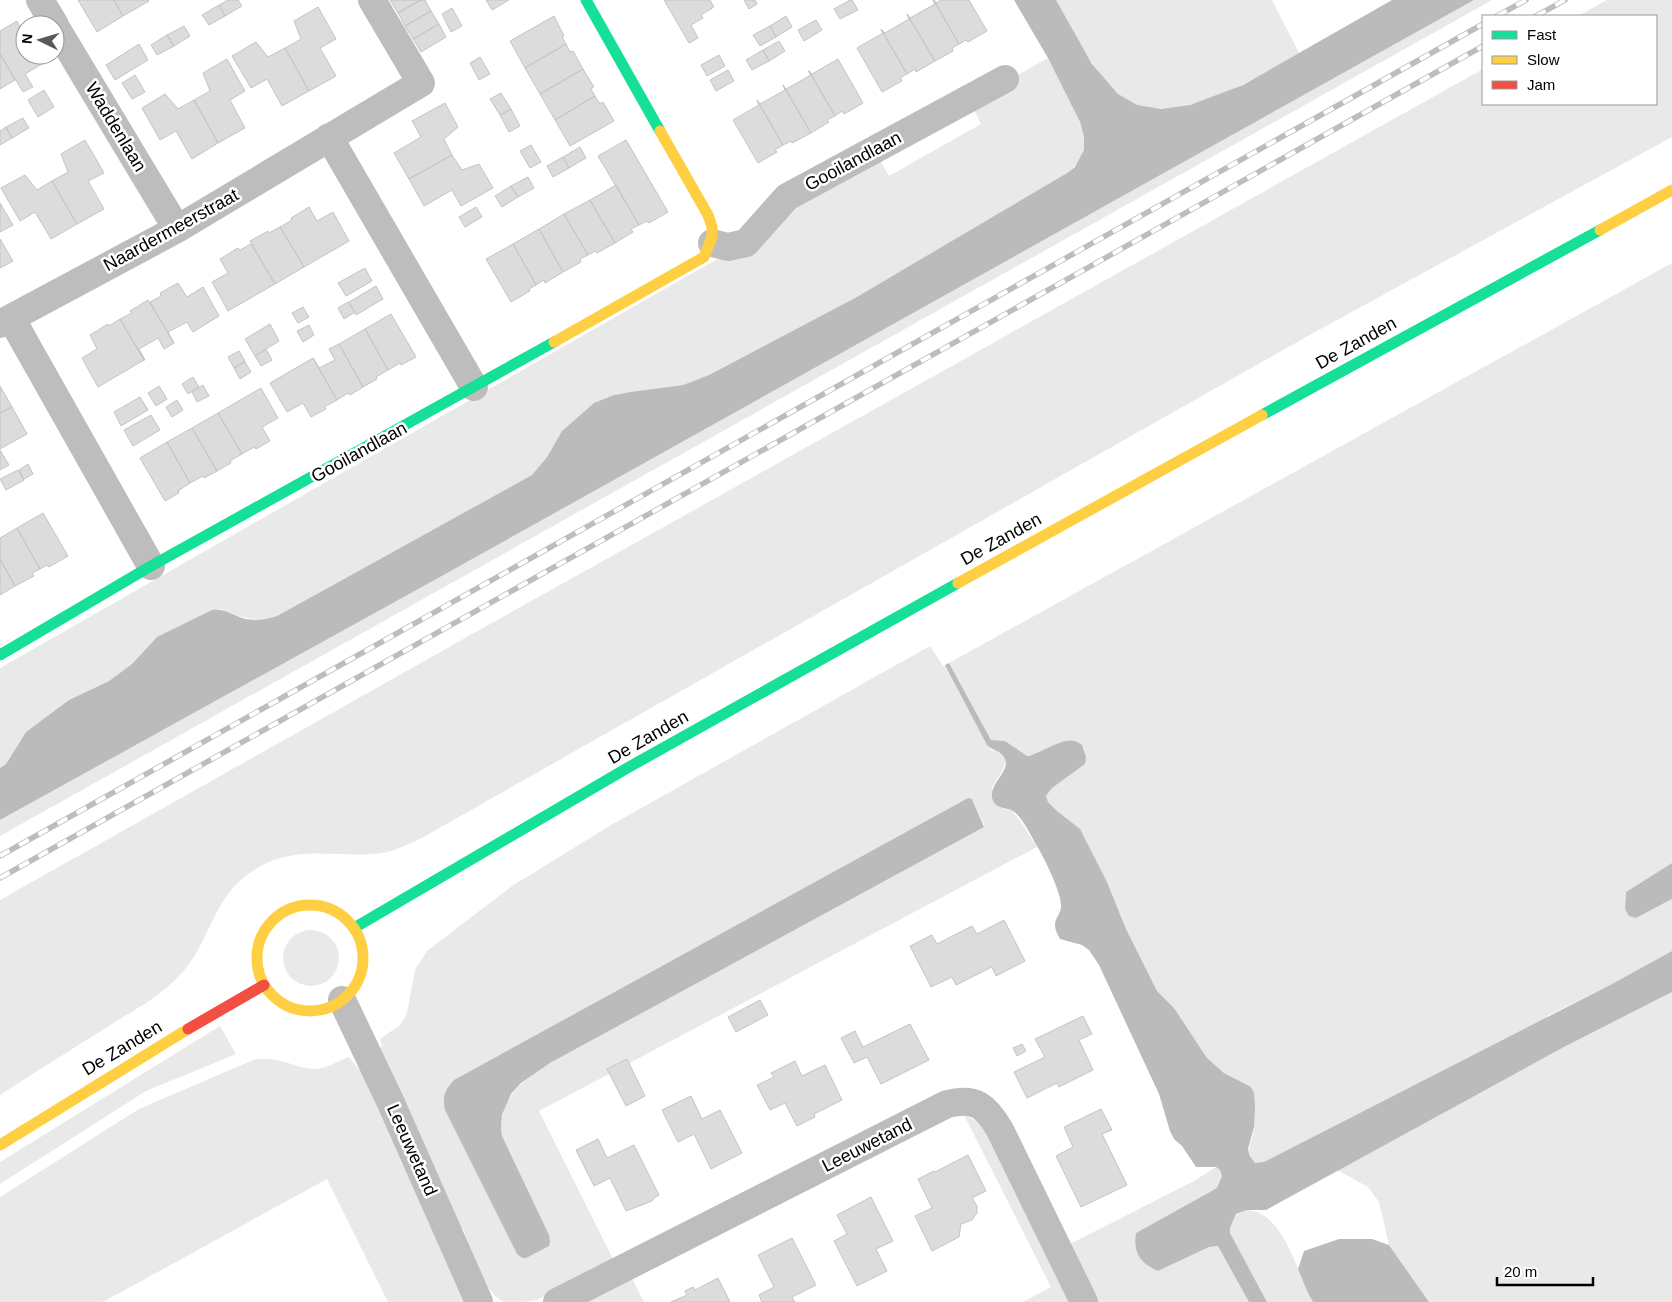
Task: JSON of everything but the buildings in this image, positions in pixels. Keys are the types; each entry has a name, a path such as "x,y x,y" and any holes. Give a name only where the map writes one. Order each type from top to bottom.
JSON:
{"main road":[{"path":"586,0 708,215 713,228 712,243"},
{"name":"De Zanden","path":"354,928 471,858 736,706 1672,190"},
{"name":"Gooilandlaan","path":"0,655 151,566 704,257 712,243"},
{"path":"299,906 316,906 341,915 354,928 363,953 361,971 354,987 342,1000 322,1010 300,1010 279,1001 264,984 257,959 260,941 268,925 282,913 299,906"},
{"name":"De Zanden","path":"0,1145 174,1037 264,984"}],"street":[{"name":"Waddenlaan","path":"40,0 49,15"},
{"name":"Naardermeerstraat","path":"151,566 5,321 177,229 420,83 372,0"},
{"name":"Waddenlaan","path":"65,42 177,229"},
{"name":"Gooilandlaan","path":"712,243 728,247 746,243 787,197 1005,79"},
{"path":"329,138 474,387"},
{"name":"Leeuwetand","path":"342,1000 396,1112 479,1302"},
{"name":"Leeuwetand","path":"557,1302 947,1104 970,1101 980,1105 991,1114 1084,1302"}],"shaded area":[{"path":"1014,0 1056,0 1092,64 1118,94 1137,105 1161,109 1190,105 1243,85 1392,0 1474,0 449,572 0,820 0,768 6,764 26,732 69,700 109,681 132,664 157,637 212,610 225,611 250,620 277,616 532,475 547,457 562,431 594,403 614,395 683,385 709,375 855,298 1075,167 1084,150 1084,137 1080,122 1048,58"},
{"path":"1056,0 1272,0 1299,53 1259,76 1209,99 1183,106 1158,109 1136,105 1117,93 1107,83 1083,49"},
{"path":"1474,0 1492,0 0,836 0,820 449,572"},
{"path":"1607,0 1672,0 1672,137 1306,337 418,840 382,853 305,854 274,860 259,867 243,878 231,891 221,905 189,964 170,985 146,1003 0,1095 0,900 1482,70 1482,105 1657,105 1657,15 1580,15"},
{"path":"1048,58 1077,115 1084,138 1082,156 1067,173 855,298 709,375 683,385 614,395 562,431 547,457 532,475 277,616 254,619 235,615 220,609 157,637 132,664 109,681 69,700 26,732 6,764 0,768 0,668 719,258 783,212 877,155 889,176 981,124 970,102"},
{"path":"1672,263 1672,863 1626,892 1625,904 1629,914 1636,918 1672,899 1672,951 1612,984 1547,1016 1562,1048 1672,992 1672,1302 1429,1302 1389,1245 1379,1202 1368,1187 1339,1171 1264,1162 1255,1163 1249,1148 1253,1136 1252,1120 1234,1078 1224,1073 1207,1058 1174,1008 1157,991 1126,929 1107,882 1057,811 1048,802 1046,796 1052,788 1085,764 1032,755 1026,756 1005,741 991,740 949,663"},
{"path":"930,646 943,666 946,666 991,750 999,752 1006,760 992,788 993,802 1012,811 1037,847 539,1111 614,1261 537,1300 506,1302 498,1298 491,1291 479,1271 463,1229 459,1229 379,1053 382,1045 380,1039 400,1025 404,1019 407,1013 415,970 427,951 512,886 611,825","holes":["968,798 972,799 984,827 550,1063 523,1082 510,1097 506,1105 501,1128 522,1258 517,1254 445,1110 454,1080"]},
{"path":"949,663 991,740 1005,741 1027,756 1064,741 1075,741 1082,745 1086,757 1085,764 1052,788 1046,796 1048,802 1080,829 1107,882 1126,929 1157,991 1174,1008 1207,1058 1224,1073 1251,1087 1254,1093 1255,1106 1254,1127 1248,1149 1255,1163 1264,1162 1612,984 1672,951 1672,992 1562,1048 1266,1210 1247,1210 1236,1214 1230,1228 1230,1233 1267,1302 1249,1302 1218,1246 1209,1247 1158,1271 1142,1261 1139,1256 1135,1240 1136,1233 1217,1188 1222,1176 1220,1170 1216,1167 1196,1167 1182,1146 1174,1139 1159,1094 1099,965 1089,950 1082,945 1060,939 1055,927 1061,907 1056,885 1040,851 1020,818 1013,811 999,807 993,801 993,790 1005,769 1005,759 987,745 945,665"},
{"path":"968,798 972,799 984,827 550,1063 521,1083 511,1094 502,1115 502,1136 549,1235 550,1241 549,1246 526,1258 522,1258 517,1254 445,1110 445,1094 454,1080"},
{"path":"1672,863 1672,899 1636,918 1629,916 1625,909 1626,892"},
{"path":"311,930 322,932 331,938 337,947 339,958 337,969 331,978 322,984 311,986 300,984 291,978 285,969 283,958 285,947 291,938 300,932"},
{"path":"220,1026 236,1054 146,1091 0,1184 0,1162"},
{"path":"349,1057 364,1075 464,1302 388,1302 327,1179 103,1302 0,1302 0,1197 139,1109 253,1060 268,1059 304,1068 317,1069"},
{"path":"964,1115 981,1123 1071,1302 1023,1302 1051,1287"},
{"path":"1216,1167 1223,1176 1217,1188 1136,1233 1158,1271 1209,1247 1219,1246 1249,1302 1096,1302 1068,1245 1194,1181"},
{"path":"1247,1210 1260,1213 1271,1221 1280,1233 1313,1302 1267,1302 1230,1233 1234,1218 1239,1213"},
{"path":"1339,1239 1372,1239 1389,1245 1429,1302 1313,1302 1298,1269 1304,1251"},
{"path":"631,1276 644,1302 579,1302"}],"railway":[{"path":"1499,15 1526,0"},
{"path":"1538,15 1565,0"},
{"path":"0,856 1482,25"},
{"path":"0,878 1482,47"}],"traffic: fast":[{"path":"586,0 660,131"},
{"path":"1262,415 1600,230"},
{"path":"0,655 151,566 554,342"},
{"path":"354,928 629,767 958,583"}],"traffic: slow":[{"path":"554,342 704,257 712,237 712,227 708,215 660,131"},
{"path":"1600,230 1672,190"},
{"path":"958,583 1262,415"},
{"path":"310,905 330,909 347,921 359,938 363,958 359,978 347,995 330,1007 310,1011 290,1007 273,995 261,978 257,958 261,938 273,921 290,909 310,905"},
{"path":"0,1145 188,1029"}],"traffic: jam":[{"path":"188,1029 264,985"}]}
